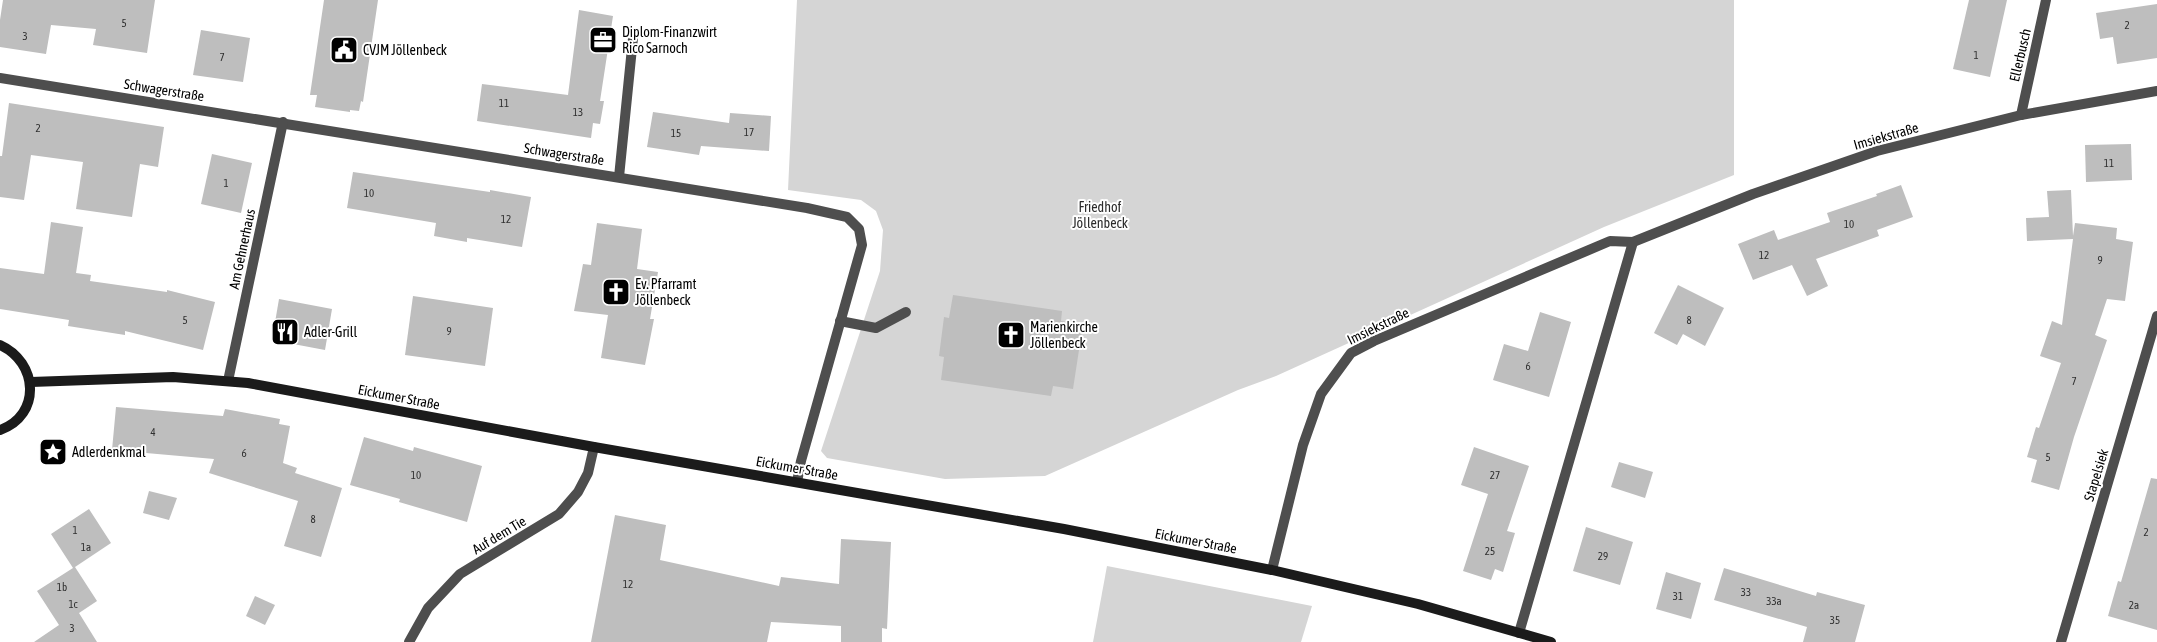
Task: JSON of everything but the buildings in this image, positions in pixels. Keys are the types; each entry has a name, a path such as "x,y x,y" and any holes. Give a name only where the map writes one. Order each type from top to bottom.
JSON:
{"main road":[{"path":"0,345 10,350 23,362 31,382 29,400 19,418 0,430"},
{"name":"Eickumer Straße","path":"31,382 173,377 258,385 594,447 1064,529 1272,570 1418,604 1551,642"}],"street":[{"name":"Ellerbusch","path":"2021,115 2046,0"},
{"path":"619,177 633,38"},
{"name":"Schwagerstraße","path":"0,78 619,177 807,208 847,217 859,229 862,245 801,461 798,482"},
{"name":"Imsiekstraße","path":"1272,570 1303,446 1315,408 1321,394 1351,353 1374,341 1610,241 1633,242 1753,194 1876,151 2021,115 2157,90"},
{"name":"Am Gehnerhaus","path":"228,381 283,122"},
{"path":"1519,633 1633,242"},
{"path":"840,321 876,328 906,312"},
{"name":"Stapelsiek","path":"2061,642 2157,316"},
{"name":"Auf dem Tie","path":"409,642 428,608 460,574 559,514 578,492 588,473 594,447"}],"green space":[{"name":"Friedhof Jöllenbeck","path":"797,0 1734,0 1734,175 1604,227 1276,376 1238,390 1045,476 945,479 827,458 821,451 880,271 883,230 876,211 861,200 788,190"},
{"path":"1107,566 1312,606 1301,642 1093,642"}],"place":[{"name":"Diplom-Finanzwirt Rico Sarnoch","path":"603,40"},
{"name":"CVJM Jöllenbeck","path":"344,50"},
{"name":"Ev. Pfarramt Jöllenbeck","path":"616,292"},
{"name":"Adler-Grill","path":"285,332"},
{"name":"Marienkirche Jöllenbeck","path":"1011,335"},
{"name":"Adlerdenkmal","path":"53,452"}]}
